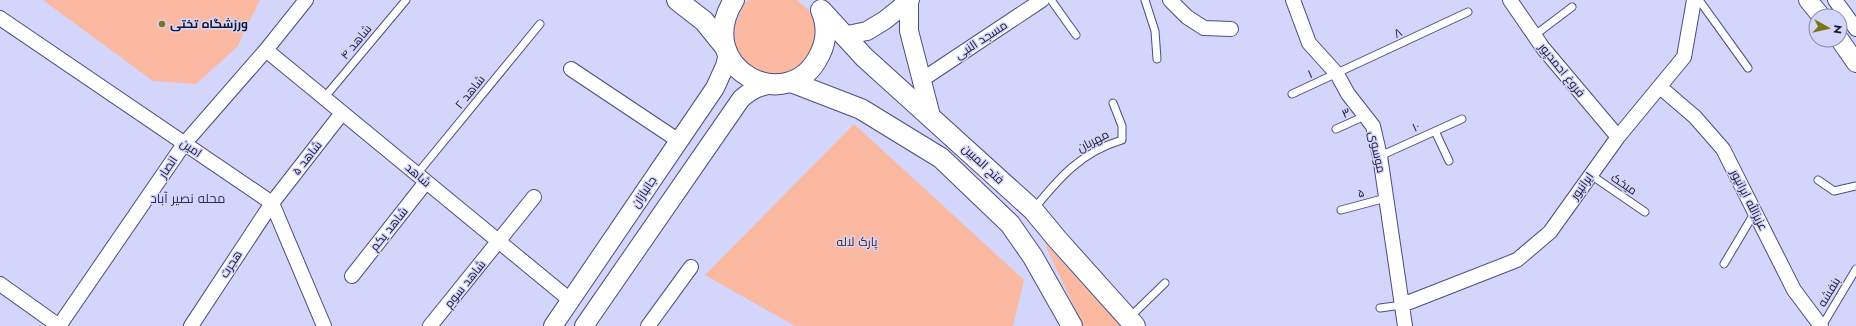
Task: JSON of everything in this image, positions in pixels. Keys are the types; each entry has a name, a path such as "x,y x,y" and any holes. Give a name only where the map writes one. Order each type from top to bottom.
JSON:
{"main road":[{"path":"677,0 704,21 726,51"},
{"path":"726,51 723,31 726,15 734,0"},
{"path":"782,83 805,74 817,62 824,46 826,29 818,6"},
{"name":"فتح المبین","path":"818,6 843,36 898,89 931,116 1033,210 1057,239 1132,322"},
{"name":"فتح المبین","path":"726,51 732,62 744,74 758,82 782,83 861,109 941,158 1010,224 1033,257 1072,326"}],"street":[{"name":"انصار","path":"59,326 184,144 266,50 306,0"},
{"name":"مسجد النبی","path":"920,81 1042,0"},
{"path":"1170,0 1187,17 1204,28 1231,29"},
{"name":"موسوی","path":"1293,0 1309,44 1337,74 1348,94 1373,126 1380,156 1405,326"},
{"name":"فروغ احمدپور","path":"1510,0 1535,35 1618,137"},
{"name":"ایرانپور","path":"1402,305 1517,260 1550,232 1618,137 1684,57 1694,0"},
{"path":"1808,0 1814,8"},
{"path":"1836,0 1855,23"},
{"path":"910,1 909,31 920,81 931,116"},
{"path":"843,36 867,31 886,20 910,1"},
{"name":"امین","path":"2,24 272,203"},
{"path":"1846,48 1856,63"},
{"name":"شاهد","path":"266,50 570,300"},
{"name":"جانبازان","path":"553,326 708,99 720,77 726,51"},
{"path":"571,70 679,141"},
{"path":"584,326 741,99 751,90 782,83"},
{"name":"عزیزالله ایرانپور","path":"1660,87 1695,117 1723,149 1794,290 1821,326"},
{"path":"708,99 713,99 722,103 726,107 728,118"},
{"name":"شاهد ۵","path":"272,203 342,112"},
{"name":"شاهد یکم","path":"352,276 422,178"},
{"name":"شاهد سوم","path":"430,326 534,197"},
{"path":"272,203 324,326"},
{"name":"هجرت","path":"191,326 272,203"},
{"path":"648,326 691,267"},
{"path":"0,284 59,326"}],"lane":[{"name":"شاهد ۴","path":"324,98 406,0"},
{"path":"1051,0 1076,35"},
{"path":"1145,0 1154,30 1157,59"},
{"path":"1699,0 1748,68"},
{"path":"1535,35 1572,7"},
{"name":"۸","path":"1337,74 1468,12"},
{"name":"شاهد ۲","path":"422,178 540,24"},
{"name":"۱","path":"1292,94 1337,74"},
{"name":"مهربان","path":"1033,210 1057,180 1083,157 1106,144 1122,140 1122,126 1113,103"},
{"name":"۳","path":"1336,129 1365,116"},
{"name":"۱۰","path":"1380,156 1462,119"},
{"path":"1435,131 1449,161"},
{"name":"میخک","path":"1591,175 1645,212"},
{"path":"1818,180 1834,191 1856,186"},
{"name":"۵","path":"1341,210 1386,198"},
{"path":"1724,264 1755,212"},
{"name":"بنفشه","path":"1821,326 1856,269"},
{"path":"1132,322 1165,283"},
{"path":"1380,308 1402,305"}],"green space":[{"name":"ورزشگاه تختی","path":"43,0 260,0 237,47 196,84 153,81"},
{"path":"750,0 797,0 813,15 816,29 815,41 803,62 782,75 771,77 756,74 736,55 734,29 744,3"},
{"name":"پارک لاله","path":"854,124 1024,280 1013,326 795,326 705,275"},
{"path":"1044,242 1121,326 1083,326"}],"place":[{"name":"ورزشگاه تختی","path":"162,24"}],"district":[{"name":"محله نصیر آباد","path":"188,198"}]}
